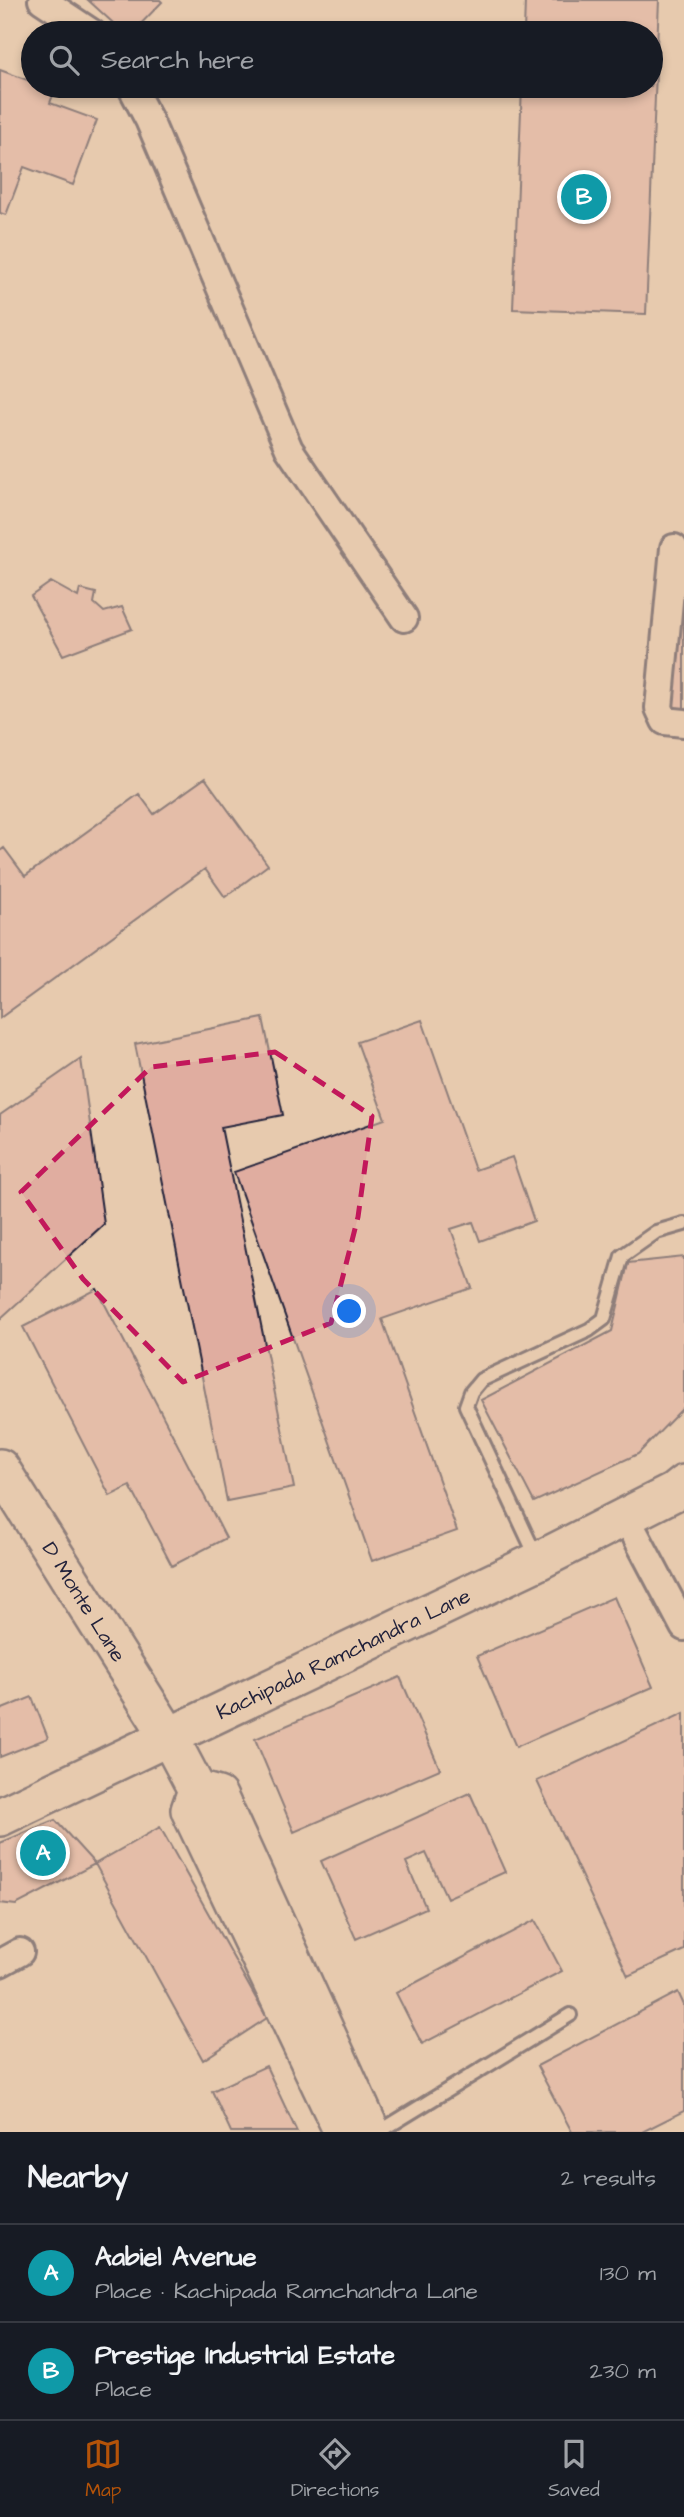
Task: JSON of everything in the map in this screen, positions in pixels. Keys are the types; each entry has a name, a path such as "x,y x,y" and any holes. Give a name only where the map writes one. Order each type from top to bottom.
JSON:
{"street":[{"path":"42,0 74,21"},
{"path":"137,98 289,449 404,618"},
{"path":"670,548 659,708 665,721 684,723"},
{"name":"D Monte Lane","path":"0,1468 168,1735 197,1790"},
{"name":"Kachipada Ramchandra Lane","path":"0,1817 538,1561 674,1492 684,1484"},
{"path":"626,1517 684,1627"},
{"path":"343,2132 190,1810 197,1790 218,1796 371,2132"}],"lane":[{"path":"538,1561 466,1406 471,1392 481,1380 589,1330 604,1318 622,1256 656,1232 684,1224"},
{"path":"379,2132 570,2015"}],"highlighted area":[{"path":"275,1052 372,1116 358,1217 331,1323 183,1382 83,1279 21,1192 151,1067"}],"building":[{"path":"88,0 162,2 144,21 111,21"},
{"path":"525,0 659,0 658,21 524,21"},
{"path":"0,70 21,78 21,98 52,98 50,103 97,120 73,185 24,167 6,215 0,213"},
{"path":"522,98 655,98 646,314 513,309"},
{"path":"684,581 684,714 665,712"},
{"path":"51,582 78,597 80,589 96,593 94,603 104,612 122,607 132,629 63,655 31,596"},
{"path":"205,778 268,865 225,897 205,869 0,1018 0,851 4,848 25,876 139,794 154,814"},
{"path":"263,1018 283,1115 221,1127 294,1488 227,1501 135,1044"},
{"path":"422,1020 475,1170 512,1157 534,1221 480,1241 473,1222 451,1229 472,1288 382,1319 457,1531 372,1561 234,1172 385,1119 357,1042"},
{"path":"81,1059 104,1224 0,1319 0,1115"},
{"path":"684,1257 684,1407 638,1454 534,1502 481,1400 612,1331 628,1263"},
{"path":"97,1289 226,1538 172,1566 130,1486 110,1496 23,1327"},
{"path":"614,1597 653,1687 516,1747 477,1656"},
{"path":"400,1677 440,1769 294,1832 255,1739"},
{"path":"32,1697 48,1738 0,1757 0,1710"},
{"path":"684,1713 684,1950 628,1976 537,1781"},
{"path":"470,1793 505,1872 447,1898 426,1853 406,1862 426,1908 356,1939 321,1861"},
{"path":"55,1820 95,1864 16,1905 0,1903 0,1843"},
{"path":"160,1827 267,2018 203,2060 95,1864"},
{"path":"535,1920 562,1971 422,2044 396,1993"},
{"path":"678,1992 684,2005 684,2111 642,2132 572,2132 537,2066"},
{"path":"266,2066 297,2132 231,2132 212,2091"}],"place":[{"name":"Prestige Industrial Estate","path":"584,197"},
{"name":"Aabiel Avenue","path":"43,1853"}]}
